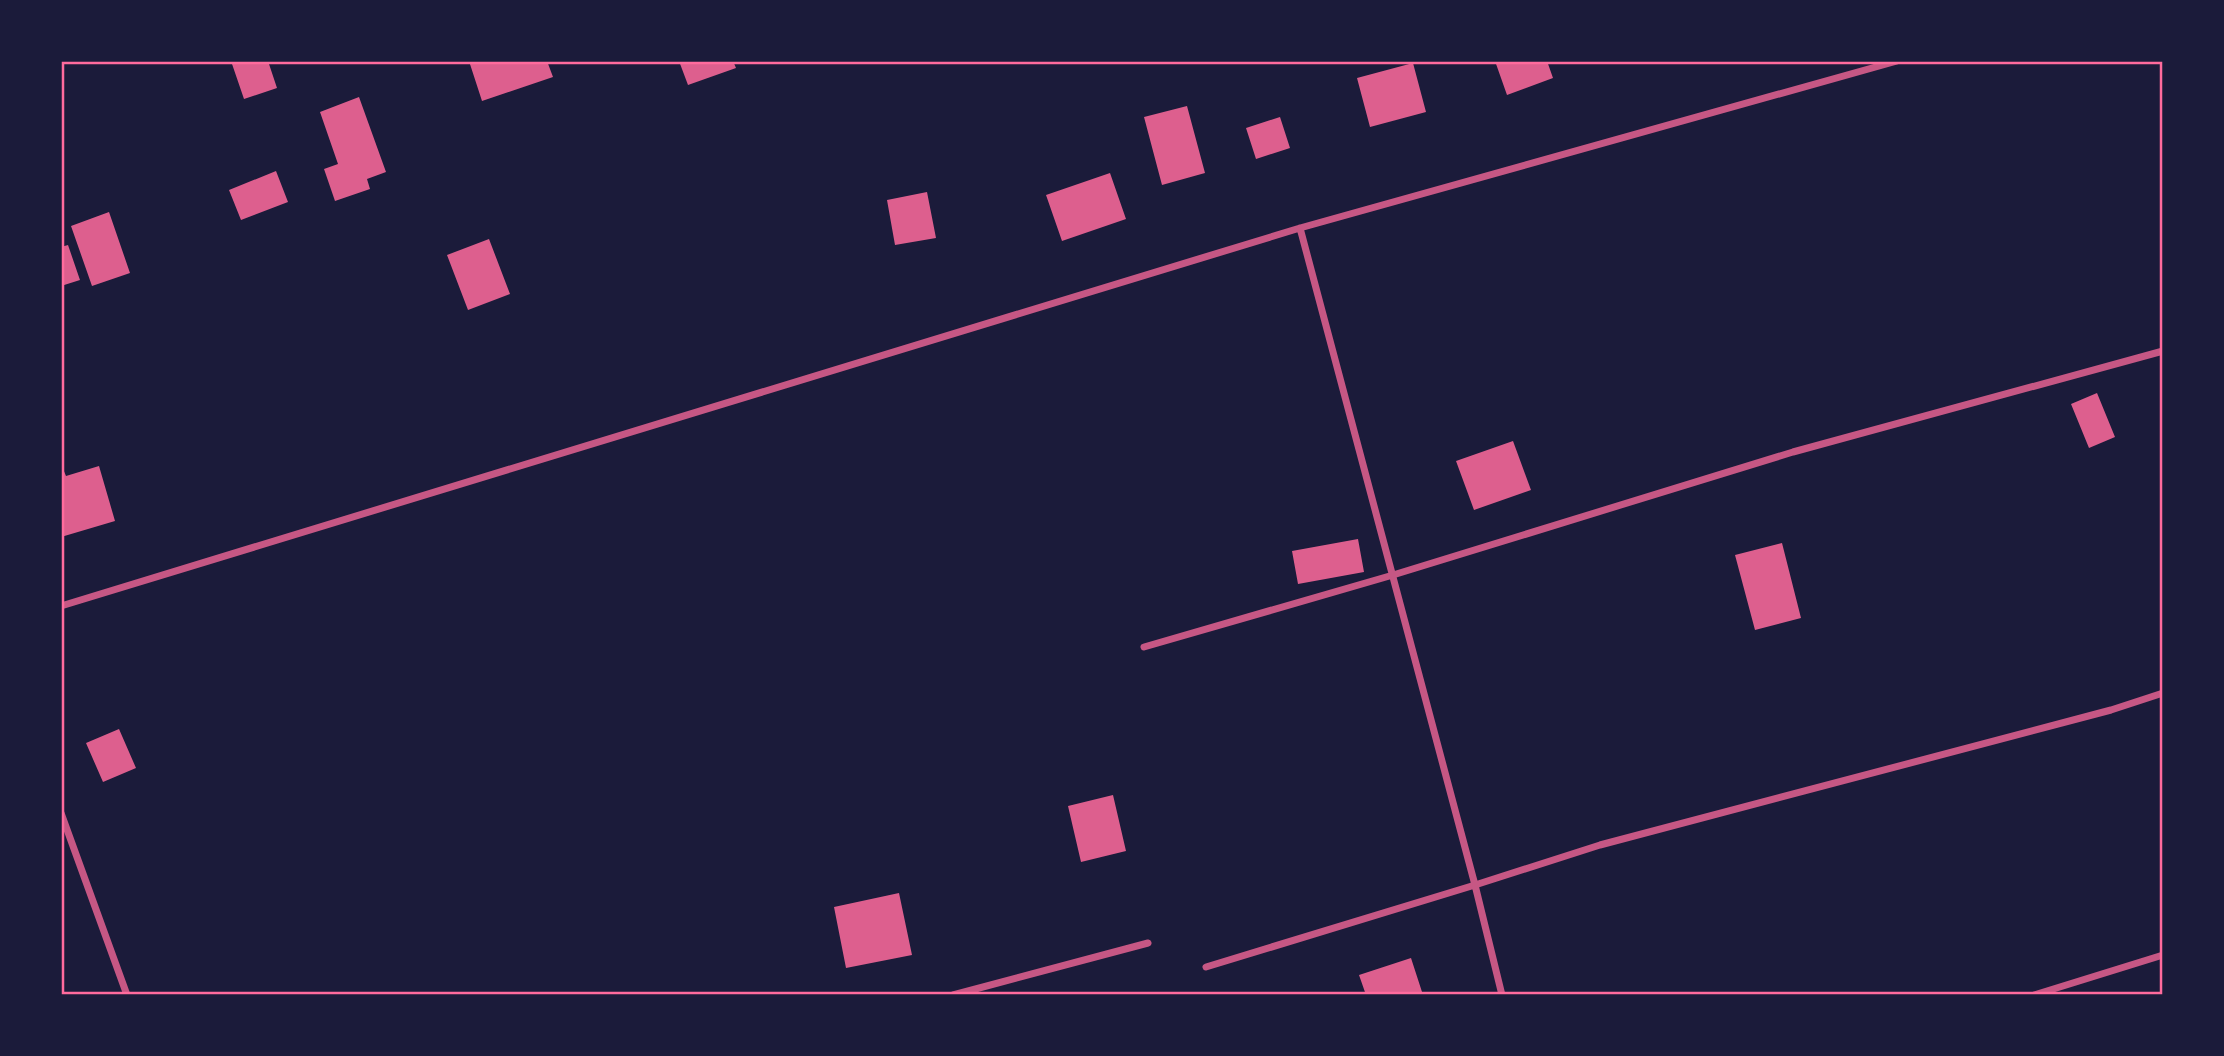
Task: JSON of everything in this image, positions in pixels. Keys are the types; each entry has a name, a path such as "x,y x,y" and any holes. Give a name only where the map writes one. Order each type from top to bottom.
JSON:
{"street":[{"path":"61,606 1300,228 1897,61"},
{"path":"1300,228 1502,995"},
{"path":"1144,647 1393,575 1793,452 2163,351"},
{"path":"1206,967 1600,845 2111,710 2163,693"},
{"path":"61,813 127,995"},
{"path":"953,995 1148,943"},
{"path":"2034,995 2163,955"}],"building":[{"path":"231,61 268,61 277,88 244,99"},
{"path":"469,61 547,61 553,77 482,101"},
{"path":"679,61 733,61 736,68 688,85"},
{"path":"1495,61 1547,61 1553,78 1507,95"},
{"path":"1413,63 1426,112 1370,127 1357,78"},
{"path":"359,97 386,172 367,179 370,189 335,201 324,169 338,164 320,112"},
{"path":"1187,106 1205,173 1162,185 1144,117"},
{"path":"1280,117 1290,148 1256,159 1246,128"},
{"path":"276,171 288,202 241,220 229,190"},
{"path":"1110,173 1126,219 1062,241 1046,195"},
{"path":"927,192 936,238 895,245 887,200"},
{"path":"109,212 130,273 92,286 71,226"},
{"path":"489,239 510,294 468,310 447,255"},
{"path":"68,245 80,280 61,286 61,247"},
{"path":"2097,393 2115,437 2089,448 2071,404"},
{"path":"1513,441 1531,490 1474,510 1456,461"},
{"path":"61,464 66,476 99,466 115,521 61,537"},
{"path":"1358,539 1364,572 1298,584 1292,551"},
{"path":"1782,543 1801,618 1755,630 1735,555"},
{"path":"119,729 136,768 103,782 86,743"},
{"path":"1113,795 1126,851 1081,862 1068,806"},
{"path":"899,893 912,955 846,968 834,907"},
{"path":"1411,958 1423,995 1366,995 1359,975"}]}
